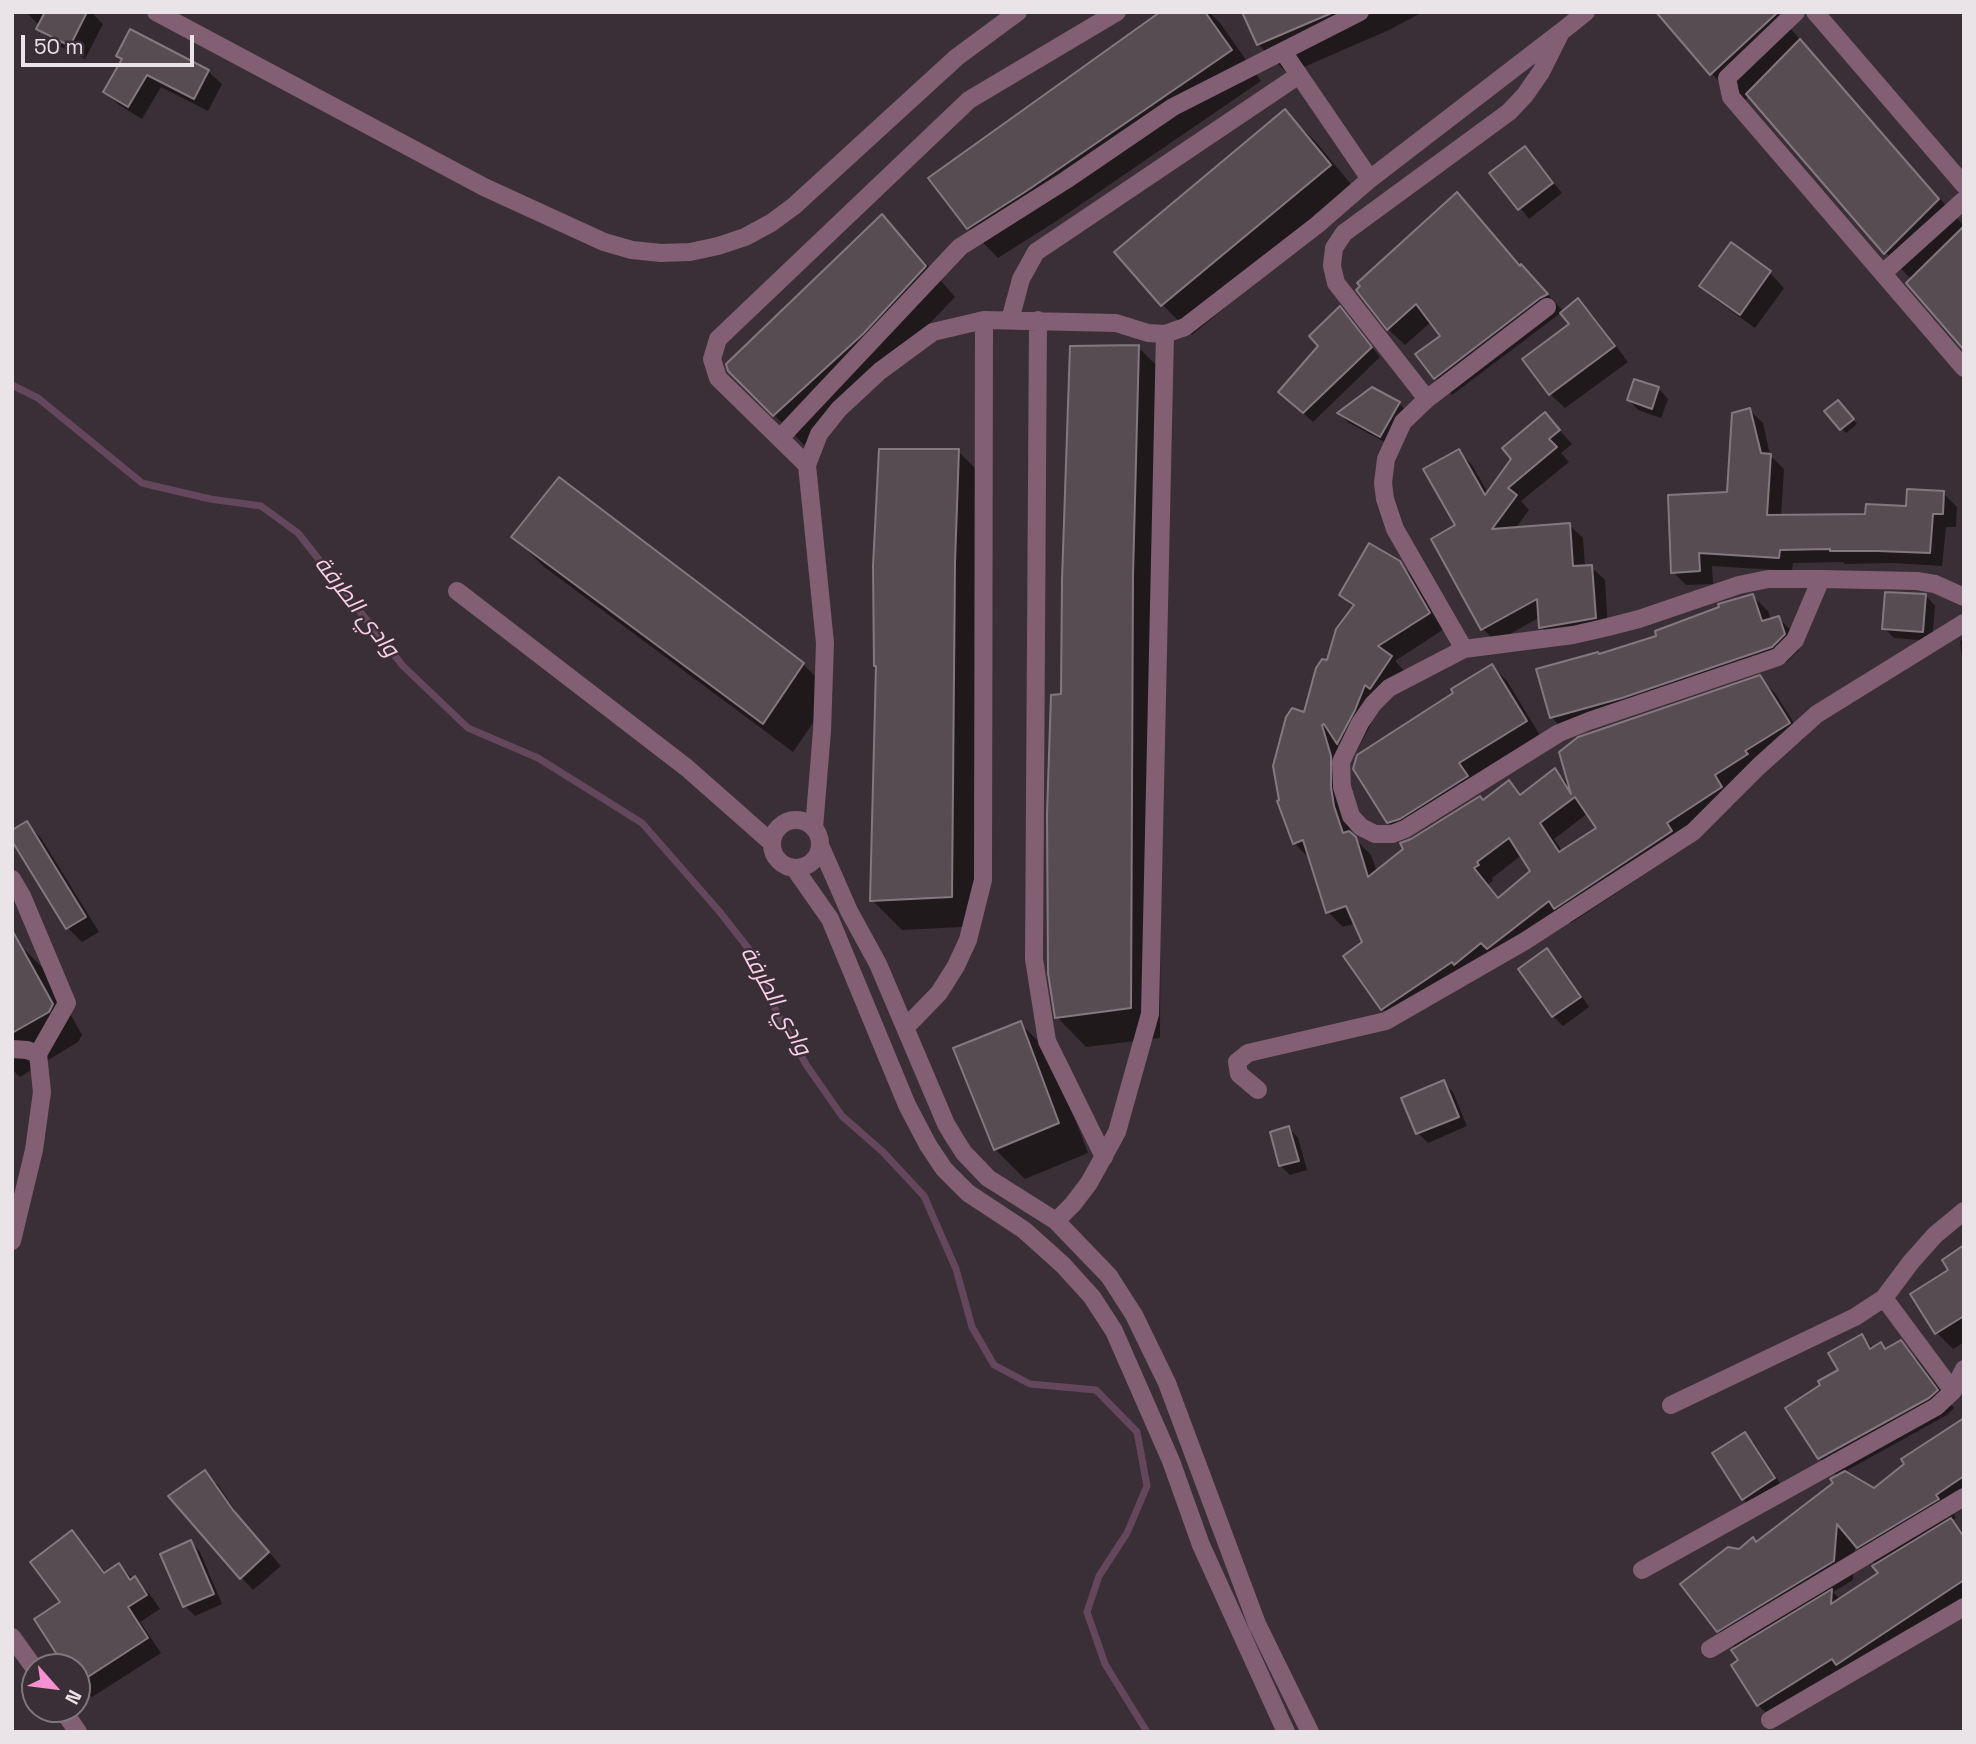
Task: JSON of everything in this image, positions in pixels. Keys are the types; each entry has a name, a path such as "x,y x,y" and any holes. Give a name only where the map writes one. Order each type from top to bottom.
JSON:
{"street":[{"path":"156,12 484,187 604,242 632,250 661,253 718,246 745,237 771,223 794,206 957,58 1018,12"},
{"path":"807,465 718,378 712,359 718,339 969,100 1117,12"},
{"path":"780,438 960,247 1174,107 1360,12"},
{"path":"1310,1732 1257,1625 1167,1382 1134,1315 1109,1276 1056,1221 988,1178 964,1153 946,1124 906,1027 820,845 814,828 822,731 825,643 807,465 818,434 839,409 880,371 933,332 984,320 1116,323 1165,334 1185,327 1317,225 1370,179 1586,12"},
{"path":"1796,12 1727,78 1731,97 1964,368"},
{"path":"1815,12 1964,185"},
{"path":"1427,398 1336,283 1332,266 1334,248 1344,233 1509,112 1541,72 1561,32"},
{"path":"1284,53 1370,179"},
{"path":"1010,320 1021,279 1036,251 1299,75"},
{"path":"1883,273 1964,200"},
{"path":"1464,649 1395,529 1385,499 1383,483 1386,459 1403,422 1427,398 1547,307"},
{"path":"906,1027 939,993 956,966 968,940 983,880 984,320"},
{"path":"1038,320 1034,959 1047,1041 1104,1157"},
{"path":"1056,1221 1073,1204 1117,1132 1150,1014 1165,334"},
{"path":"1821,579 1795,640 1778,657 1589,720 1559,733 1392,834 1375,834 1361,827 1351,816 1342,787 1341,762 1360,723 1373,704 1389,688 1464,649 1573,635 1608,627 1754,581 1768,579 1821,579 1917,581 1934,584 1964,597"},
{"path":"457,591 687,768 772,843"},
{"path":"1258,1090 1239,1074 1237,1062 1248,1053 1386,1021 1525,941 1693,832 1759,766 1817,715 1964,623"},
{"path":"814,828 797,820 779,826 774,834 773,853 778,861 794,869 830,919 907,1105 928,1145 944,1168 968,1193 1024,1230 1063,1265 1092,1297 1115,1331 1171,1461 1201,1545 1286,1732"},
{"path":"794,869 812,862 818,855 820,845"},
{"path":"12,879 67,1003 38,1054 42,1092 40,1119 12,1241"},
{"path":"12,1049 38,1054"},
{"path":"1671,1405 1854,1317 1884,1298 1927,1244 1964,1211"},
{"path":"1884,1298 1953,1391"},
{"path":"1642,1570 1936,1408 1953,1391 1964,1369"},
{"path":"1710,1649 1964,1497"},
{"path":"1770,1720 1964,1607"},
{"path":"12,1637 24,1653"}],"building":[{"path":"45,12 87,12 70,46 36,29"},
{"path":"1160,12 1205,12 1232,50 967,229 928,178"},
{"path":"1242,12 1334,12 1257,45"},
{"path":"1656,12 1778,12 1710,75"},
{"path":"130,29 209,70 194,99 147,75 128,107 103,92 122,59 116,56"},
{"path":"1800,39 1939,199 1884,254 1746,94"},
{"path":"1285,109 1331,165 1161,306 1114,252"},
{"path":"1525,146 1553,183 1518,210 1489,173"},
{"path":"1457,192 1520,266 1521,264 1548,294 1434,379 1415,354 1440,336 1416,304 1387,330 1356,290 1360,286 1357,283"},
{"path":"882,214 926,266 863,334 773,416 728,371 726,364"},
{"path":"1964,226 1964,350 1906,283"},
{"path":"1731,242 1771,271 1740,315 1699,286"},
{"path":"1578,298 1615,346 1549,395 1522,359 1569,324 1560,313"},
{"path":"1340,306 1372,347 1303,413 1278,392 1318,346 1309,336"},
{"path":"1139,345 1133,576 1131,1008 1055,1018 1048,973 1047,814 1051,695 1061,694 1070,346"},
{"path":"1634,379 1659,387 1652,409 1627,400"},
{"path":"1372,387 1400,402 1380,437 1337,413"},
{"path":"1838,400 1854,419 1840,430 1824,411"},
{"path":"1750,408 1761,453 1771,454 1767,515 1865,514 1866,504 1906,506 1907,489 1944,491 1943,514 1933,514 1930,553 1780,550 1779,558 1699,553 1700,571 1671,573 1668,495 1727,492 1732,413"},
{"path":"1545,412 1560,430 1549,439 1557,447 1508,488 1517,495 1492,529 1570,523 1573,566 1592,565 1596,618 1539,628 1537,599 1481,630 1431,539 1455,525 1423,469 1459,449 1485,495 1511,459 1502,448"},
{"path":"879,449 959,449 955,563 952,897 870,901 876,666 873,566"},
{"path":"559,477 804,663 763,724 511,537"},
{"path":"1369,543 1400,561 1430,613 1378,646 1392,656 1370,689 1365,685 1337,744 1324,724 1322,725 1331,756 1334,806 1343,833 1349,831 1356,837 1368,877 1403,849 1400,843 1411,839 1480,796 1483,800 1509,780 1520,795 1555,768 1571,794 1559,752 1578,737 1760,675 1790,723 1745,751 1748,754 1715,775 1722,787 1667,823 1672,831 1554,909 1549,901 1487,949 1481,943 1454,965 1452,962 1381,1010 1343,956 1362,942 1346,906 1326,913 1303,840 1293,844 1277,801 1279,800 1273,766 1286,717 1292,708 1304,712 1316,668 1322,659 1327,660 1336,629 1354,605 1339,595","holes":["1575,797 1596,828 1559,852 1540,823","1509,838 1530,871 1498,898 1474,868 1479,865 1477,862"]},
{"path":"1885,592 1926,594 1923,632 1882,629"},
{"path":"1753,594 1762,621 1779,616 1785,634 1772,647 1622,698 1550,718 1536,669 1598,652 1599,654 1656,636 1655,631 1719,607 1718,604"},
{"path":"1492,664 1527,721 1459,763 1468,776 1400,819 1387,823 1353,769 1357,755 1453,693 1451,689"},
{"path":"27,821 86,917 66,929 12,841 12,830"},
{"path":"12,930 53,1004 49,1012 12,1033"},
{"path":"1547,948 1581,997 1552,1017 1518,969"},
{"path":"1021,1021 1059,1123 994,1150 953,1048"},
{"path":"1444,1080 1459,1117 1416,1134 1401,1098"},
{"path":"1289,1126 1299,1161 1279,1166 1270,1132"},
{"path":"1964,1245 1964,1316 1935,1334 1910,1294 1948,1270 1942,1260"},
{"path":"1862,1334 1870,1349 1881,1342 1885,1349 1901,1340 1938,1390 1929,1398 1818,1459 1785,1408 1820,1385 1818,1381 1838,1370 1828,1353"},
{"path":"1964,1418 1964,1476 1936,1495 1939,1499 1857,1548 1837,1524 1834,1561 1717,1632 1680,1584 1728,1547 1739,1549 1753,1537 1756,1542 1833,1483 1830,1479 1845,1471 1874,1488 1904,1464 1901,1459"},
{"path":"1745,1432 1775,1478 1742,1500 1712,1453"},
{"path":"205,1470 233,1510 269,1552 240,1579 168,1496"},
{"path":"1951,1518 1964,1537 1964,1580 1836,1665 1832,1659 1757,1706 1731,1665 1738,1660 1731,1650 1832,1589 1831,1604 1878,1573 1872,1566"},
{"path":"72,1530 104,1573 119,1563 130,1580 135,1576 147,1595 128,1607 148,1638 91,1675 91,1653 56,1653 34,1619 60,1602 30,1562"},
{"path":"191,1540 214,1594 183,1607 160,1554"}],"waterway":[{"name":"وادي الطرفة","path":"12,385 38,398 142,483 210,499 261,506 298,533 403,666 468,728 538,758 642,823 719,911 755,957 776,1011 807,1066 842,1116 883,1152 924,1196 956,1269 972,1327 994,1365 1030,1384 1096,1390 1137,1432 1147,1486 1127,1533 1099,1576 1087,1612 1105,1664 1147,1732"}]}
